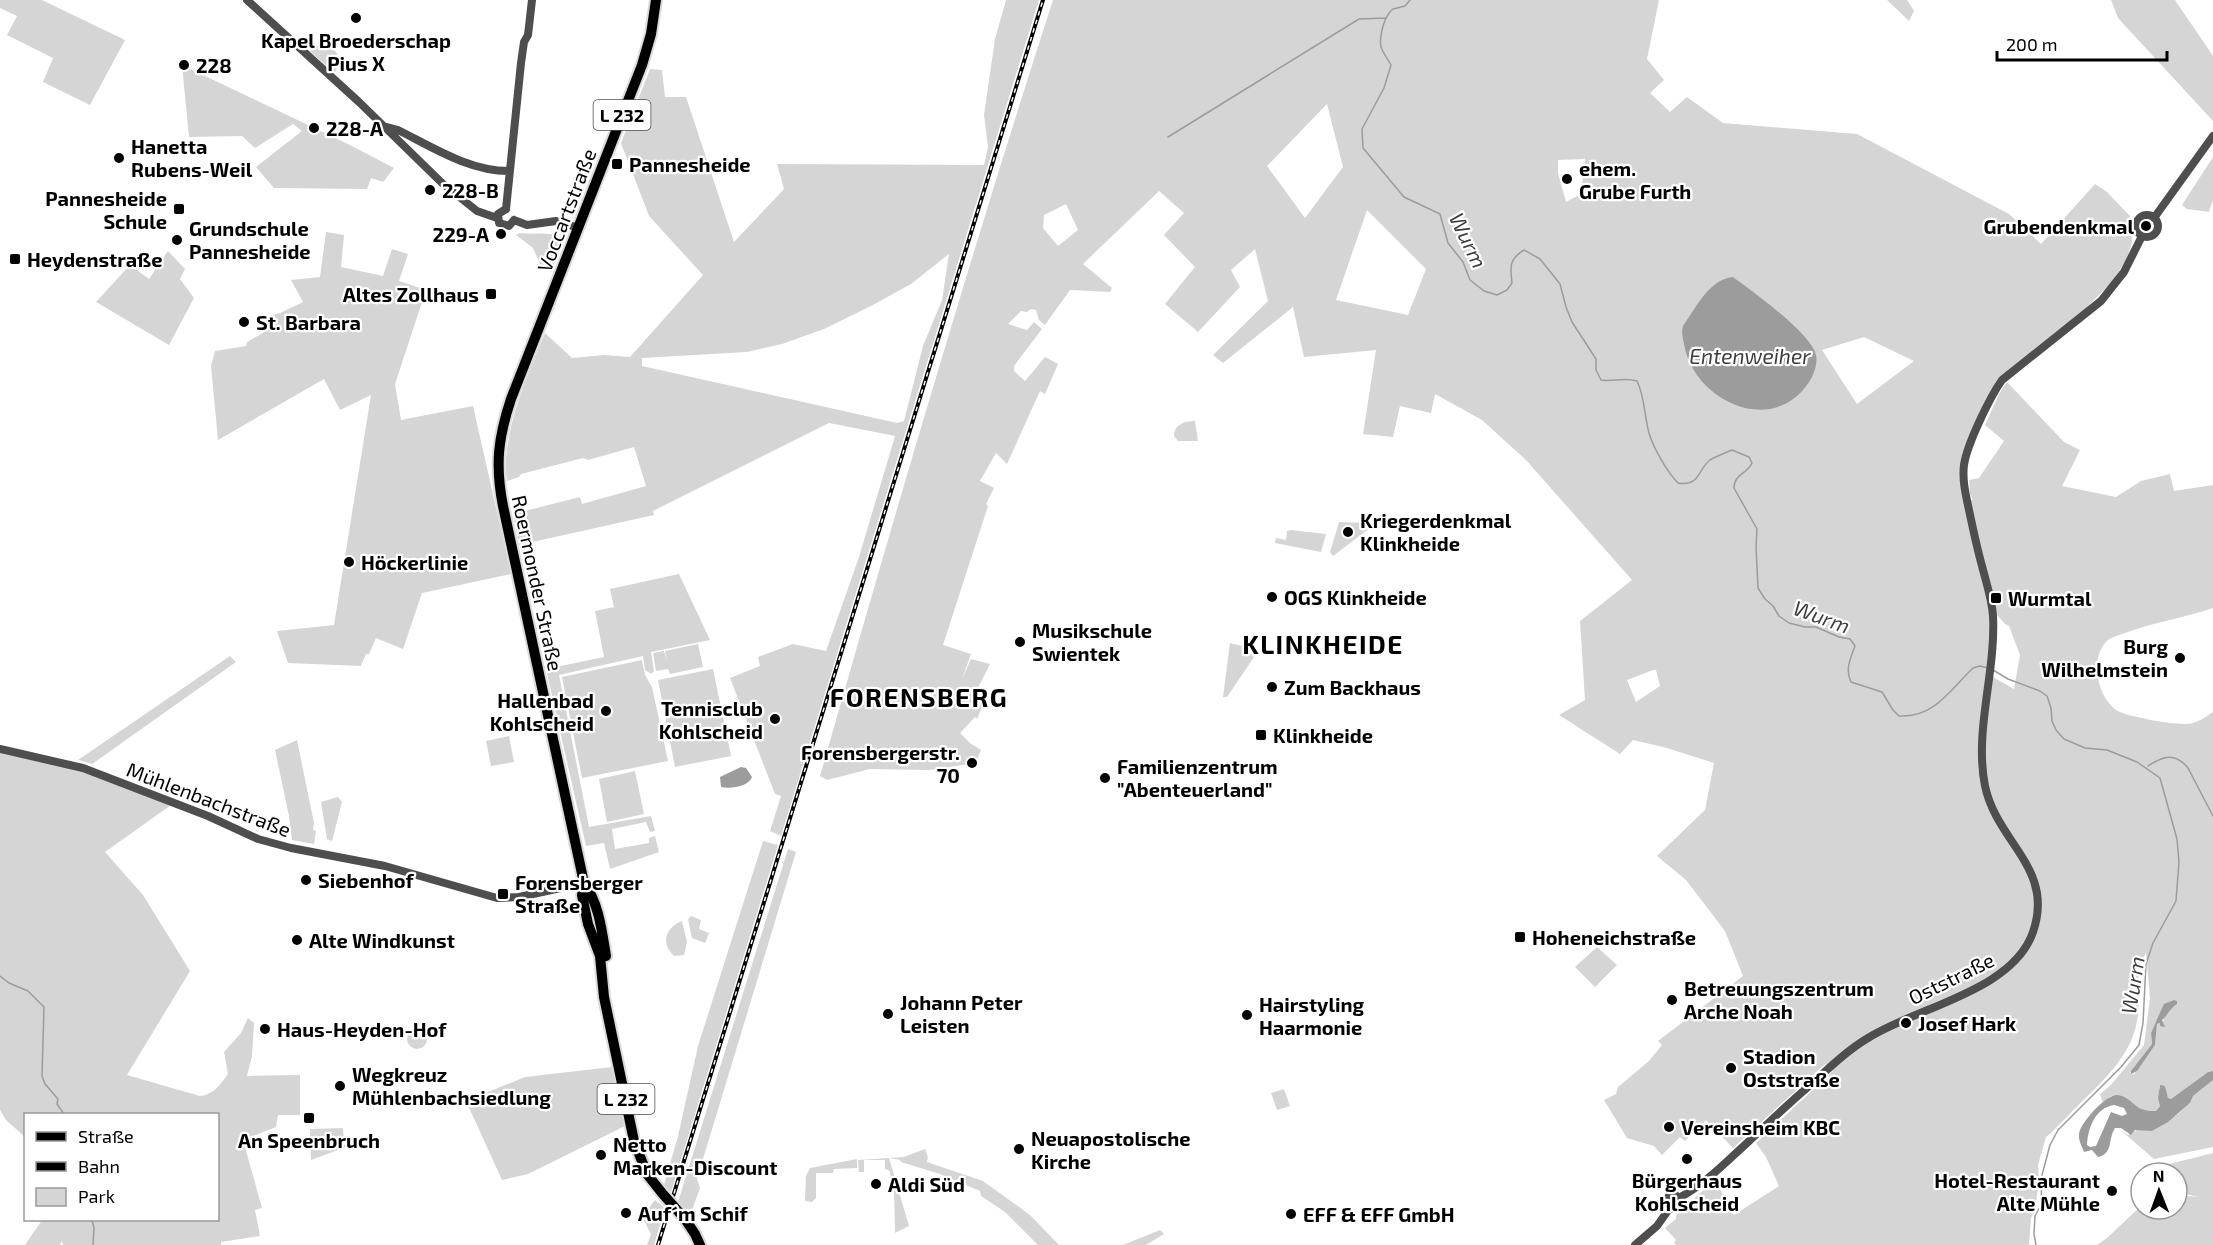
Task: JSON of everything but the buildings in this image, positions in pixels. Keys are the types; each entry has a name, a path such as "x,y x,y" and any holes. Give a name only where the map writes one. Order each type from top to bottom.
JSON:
{"main road":[{"name":"Voccartstraße","path":"501,430 515,388 642,65 651,34 656,0"},
{"name":"Roermonder Straße","path":"501,430 498,463 500,488 584,883 592,896 603,938 607,965 608,1007 634,1141 647,1174 685,1219 696,1234 700,1245"}],"street":[{"path":"248,0 456,195 477,211 497,218"},
{"path":"506,209 524,42 528,34 532,0"},
{"path":"384,126 398,130 470,164 493,170 509,171"},
{"path":"2154,218 2213,135"},
{"path":"506,209 513,213 514,220 510,225 505,226 499,223 497,218 499,212 506,209"},
{"path":"2145,216 2154,218 2158,224 2157,231 2149,237 2142,236 2138,231 2138,222 2145,216"},
{"path":"514,220 527,225 556,221 579,228"},
{"name":"Oststraße","path":"1635,1245 1657,1226 1669,1209 1678,1208 1679,1198 1699,1186 1719,1169 1856,1045 1893,1024 1991,981 2011,966 2024,951 2035,924 2038,892 2028,865 1996,820 1986,789 1983,751 1993,616 1965,494 1963,475 1966,456 2002,380 2101,301 2124,272 2142,236"},
{"name":"Mühlenbachstraße","path":"0,749 83,768 208,816 258,839 291,848 385,866 497,898 519,897 584,883"}],"green space":[{"path":"0,0 42,0 125,40 90,105 43,82 53,58 7,35 17,16 0,8"},
{"path":"1006,0 1039,0 781,836 770,831 781,796 775,794 730,678 760,666 758,657 793,644 826,651 859,557 895,436 829,423 653,511 654,515 519,545 513,514 580,497 582,504 646,486 634,447 588,460 583,458 521,474 507,481 506,464 511,425 545,333 572,358 604,355 630,357 703,275 649,216 621,143 650,69 662,70 665,97 686,97 734,242 784,189 777,164 984,165 988,147 984,115 995,39","holes":["949,254 942,300 923,346 904,421 897,423 642,366 642,358 747,352 782,344 824,329 911,284"]},
{"path":"1053,0 1659,0 1647,59 1664,80 1650,93 1670,112 1687,97 1723,123 1857,134 2009,214 2041,244 2095,184 2106,191 2130,216 2132,243 2126,260 2112,282 2085,309 1999,377 1961,460 1963,499 1973,500 1969,480 1979,478 2004,441 1985,425 2007,382 2064,442 2080,450 2062,486 2116,497 2141,481 2170,474 2174,491 2213,485 2213,608 2147,626 2108,640 2098,657 2097,668 2098,679 2106,699 2120,712 2156,721 2187,724 2198,721 2213,712 2213,1071 2208,1072 2171,1099 2168,1099 2165,1086 2159,1087 2160,1106 2156,1111 2144,1111 2117,1095 2111,1096 2103,1103 2100,1094 2110,1086 2144,1045 2150,998 2146,953 2139,970 2137,1021 2127,1050 2108,1074 2046,1137 2038,1165 2039,1181 2035,1209 2031,1218 2029,1245 1676,1245 1674,1242 1676,1240 1665,1228 1676,1219 1680,1211 1715,1180 1734,1215 1779,1186 1766,1157 1756,1143 1833,1071 1825,1064 1733,1148 1706,1120 1685,1141 1680,1137 1662,1155 1654,1146 1627,1138 1604,1100 1616,1094 1618,1087 1649,1061 1662,1045 1658,1041 1743,976 1725,931 1686,880 1657,856 1705,810 1714,763 1633,740 1620,754 1559,715 1585,700 1580,621 1632,580 1526,460 1482,420 1435,394 1431,413 1400,406 1393,437 1363,434 1376,350 1304,357 1293,307 1223,363 1213,355 1268,301 1255,249 1231,270 1240,287 1198,332 1165,304 1195,267 1164,235 1184,213 1159,191 1083,264 1112,288 1110,292 1070,290 1045,325 1039,320 1036,310 1031,309 1027,312 1021,311 1008,324 1027,330 1034,322 1042,329 1014,366 1014,371 1025,381 1045,357 1058,364 1045,394 1040,391 1007,464 996,453 980,481 994,488 986,504 988,506 943,645 971,654 962,679 971,659 990,664 976,692 985,700 977,719 975,717 960,733 981,750 976,762 929,770 870,769 827,780 820,776 933,387","holes":["1327,104 1343,167 1305,218 1267,166","1585,159 1581,194 1566,202 1558,173 1558,160","1066,204 1078,230 1058,246 1043,228 1044,215","1367,210 1426,269 1408,315 1336,300","1864,337 1914,361 1857,404 1822,350","1997,615 2009,626 2020,655 2014,689 1986,673","1656,670 1660,686 1636,702 1627,680","2177,1004 2169,1009 2160,1027 2160,1023 2157,1024 2155,1045 2134,1074 2130,1073 2152,1044 2151,1033 2164,1006"]},
{"path":"1887,0 1907,0 1914,11 1909,21"},
{"path":"2111,0 2175,0 2213,56 2213,121 2118,18"},
{"path":"320,45 335,50 337,54 338,63 334,73 310,51"},
{"path":"182,65 394,168 383,182 371,178 367,189 274,188 256,167 302,131 293,124 255,148 242,136 189,137"},
{"path":"2213,157 2213,200 2209,212 2187,209 2182,205"},
{"path":"326,232 344,235 341,267 383,276 392,249 408,254 399,281 426,290 395,384 401,420 473,406 511,574 422,593 403,649 376,638 361,666 288,663 277,631 334,625 371,395 340,410 324,379 218,440 211,366 215,351 246,346 247,342 263,333 262,318 280,313 303,302 291,280 320,277"},
{"path":"520,233 561,237 564,241 551,272 540,264 533,248 516,235"},
{"path":"168,251 185,269 180,279 194,298 169,345 96,302 130,265 149,279"},
{"path":"1195,421 1198,441 1178,441 1174,432 1178,426"},
{"path":"1339,522 1368,523 1370,528 1333,556 1330,552"},
{"path":"1287,531 1326,534 1321,552 1275,543 1276,538 1286,540"},
{"path":"679,574 710,640 651,652 654,671 651,674 645,670 643,656 559,675 589,827 651,816 655,831 650,832 646,822 612,829 615,849 649,843 649,838 655,836 659,852 610,869 604,843 586,846 546,669 604,657 595,611 614,607 610,589"},
{"path":"1230,643 1242,646 1254,657 1227,697 1223,697"},
{"path":"698,644 703,667 670,674 668,669 656,671 653,653 664,651 667,660 665,651"},
{"path":"230,656 236,662 92,764 78,760"},
{"path":"642,660 645,675 652,687 668,761 582,778 562,677"},
{"path":"713,669 731,756 675,767 658,680"},
{"path":"509,736 514,762 491,766 486,741"},
{"path":"297,740 314,823 313,830 316,831 314,844 292,840 275,750"},
{"path":"0,750 67,765 171,805 105,852 143,895 190,971 127,1075 200,1096 209,1094 228,1074 224,1052 241,1033 248,1018 254,1023 252,1056 247,1076 300,1075 300,1115 278,1115 276,1127 243,1140 262,1208 255,1210 260,1236 221,1242 221,1245 63,1245 62,1241 60,1245 25,1245 41,1221 219,1221 219,1113 24,1113 24,1136 6,1120 0,1110"},
{"path":"635,771 644,814 607,822 599,779"},
{"path":"338,797 342,802 332,841 327,839 321,802"},
{"path":"763,841 778,845 671,1192 664,1185 678,1136 698,1046"},
{"path":"788,849 796,852 697,1179 700,1188 691,1213 688,1213 678,1202"},
{"path":"691,916 701,920 699,929 709,933 705,943 692,938 688,919"},
{"path":"682,921 687,942 684,955 674,956 667,946 667,936 672,927"},
{"path":"1597,947 1617,965 1595,987 1575,967"},
{"path":"413,1029 421,1029 427,1035 427,1043 421,1049 413,1049 407,1043 407,1035"},
{"path":"612,1067 625,1126 528,1174 502,1180 466,1101 525,1077"},
{"path":"2213,1080 2213,1147 2154,1159 2118,1128 2128,1135 2139,1129 2152,1131 2178,1114 2190,1103 2193,1096"},
{"path":"1284,1089 1290,1106 1277,1110 1271,1093"},
{"path":"343,1128 346,1147 311,1160 310,1129"},
{"path":"925,1149 927,1162 983,1181 1030,1215 1059,1245 1038,1245 1005,1212 981,1196 980,1191 940,1174 889,1158 909,1226 895,1233 894,1185 890,1171 885,1169 885,1160 864,1160 864,1172 859,1172 858,1160 904,1157"},
{"path":"2213,1153 2213,1245 2097,1245 2129,1217 2129,1221 2189,1221 2189,1196 2198,1197 2189,1195 2189,1161 2181,1161"},
{"path":"857,1159 857,1168 834,1169 833,1173 816,1173 816,1198 812,1202 805,1201 806,1176 810,1168"},
{"path":"655,1200 665,1208 654,1245 647,1245 651,1234 642,1217"},
{"path":"1160,1230 1164,1234 1146,1245 1123,1245"}],"water":[{"name":"Entenweiher","path":"1733,277 1793,324 1812,346 1816,355 1814,371 1807,385 1791,400 1773,408 1754,409 1735,405 1717,395 1702,381 1690,364 1684,344 1683,326 1710,289 1724,279"},
{"path":"741,767 746,768 752,777 747,783 730,788 721,787 720,777"},
{"path":"2174,1000 2177,1004 2162,1020 2165,1027 2160,1026 2160,1023 2157,1024 2155,1045 2137,1071 2131,1074 2152,1044 2151,1033 2164,1004"},
{"path":"2213,1071 2213,1080 2193,1096 2190,1103 2168,1122 2152,1131 2135,1130 2131,1135 2121,1128 2115,1128 2106,1153 2098,1157 2092,1150 2084,1152 2079,1138 2081,1129 2095,1110 2107,1099 2118,1095 2138,1107 2156,1111 2160,1106 2158,1098 2160,1085 2165,1086 2168,1098 2171,1099 2208,1072","holes":["2114,1105 2124,1108 2127,1114 2122,1116 2111,1112 2096,1146 2087,1145 2089,1132 2097,1114"]}],"waterway":[{"name":"Wurm","path":"1410,0 1405,6 1393,9 1383,26 1381,47 1391,65 1384,88 1362,129 1363,148 1404,197 1440,214 1448,243 1463,262 1470,280 1484,291 1497,295 1507,290 1512,283 1512,264 1519,253 1524,250 1540,259 1560,284 1572,322 1596,359 1596,370 1601,380 1637,381 1642,393 1651,439 1665,466 1678,483 1685,484 1695,480 1710,460 1732,450 1749,457 1752,463 1738,477 1734,488 1757,529 1758,588 1779,616 1789,623 1816,627 1850,639 1855,646 1848,669 1851,682 1882,692 1899,716 1911,715 1922,712 1940,701 1973,668 1980,666 1988,668"},
{"path":"1168,137 1359,19 1386,18"},
{"name":"Wurm","path":"1993,670 2047,696 2052,721 2064,739 2085,748 2107,750 2137,762 2160,778 2177,839 2179,862 2176,901 2153,943 2146,964 2143,1023 2139,1045 2121,1067 2058,1130 2050,1145 2042,1175 2041,1205 2035,1216 2036,1245"},
{"path":"2148,766 2169,757 2183,763 2188,768 2213,816"},
{"path":"0,976 9,983 28,991 44,1007 42,1076 45,1084 58,1099 57,1104 63,1113"},
{"path":"92,1221 93,1245"}],"railway":[{"path":"658,1245 1043,0"}],"place":[{"name":"Kapel Broederschap Pius X","path":"356,18"},
{"name":"228","path":"184,65"},
{"name":"228-A","path":"314,128"},
{"name":"Hanetta Rubens-Weil","path":"119,158"},
{"name":"Pannesheide","path":"617,164"},
{"name":"ehem. Grube Furth","path":"1567,179"},
{"name":"228-B","path":"430,190"},
{"name":"Pannesheide Schule","path":"179,209"},
{"name":"Grubendenkmal","path":"2146,226"},
{"name":"229-A","path":"501,234"},
{"name":"Grundschule Pannesheide","path":"177,240"},
{"name":"Heydenstraße","path":"15,259"},
{"name":"Altes Zollhaus","path":"491,294"},
{"name":"St. Barbara","path":"244,322"},
{"name":"Kriegerdenkmal Klinkheide","path":"1348,532"},
{"name":"Höckerlinie","path":"349,562"},
{"name":"OGS Klinkheide","path":"1272,597"},
{"name":"Wurmtal","path":"1996,598"},
{"name":"Musikschule Swientek","path":"1020,642"},
{"name":"Burg Wilhelmstein","path":"2180,658"},
{"name":"Zum Backhaus","path":"1272,687"},
{"name":"Hallenbad Kohlscheid","path":"606,711"},
{"name":"Tennisclub Kohlscheid","path":"775,719"},
{"name":"Klinkheide","path":"1261,735"},
{"name":"Forensbergerstr. 70","path":"972,763"},
{"name":"Familienzentrum \"Abenteuerland\"","path":"1105,778"},
{"name":"Siebenhof","path":"306,880"},
{"name":"Forensberger Straße","path":"503,894"},
{"name":"Hoheneichstraße","path":"1520,937"},
{"name":"Alte Windkunst","path":"297,940"},
{"name":"Betreuungszentrum Arche Noah","path":"1672,1000"},
{"name":"Johann Peter Leisten","path":"888,1014"},
{"name":"Hairstyling Haarmonie","path":"1247,1015"},
{"name":"Josef Hark","path":"1906,1023"},
{"name":"Haus-Heyden-Hof","path":"265,1029"},
{"name":"Stadion Oststraße","path":"1731,1068"},
{"name":"Wegkreuz Mühlenbachsiedlung","path":"340,1086"},
{"name":"An Speenbruch","path":"309,1118"},
{"name":"Vereinsheim KBC","path":"1669,1127"},
{"name":"Neuapostolische Kirche","path":"1019,1149"},
{"name":"Netto Marken-Discount","path":"601,1155"},
{"name":"Bürgerhaus Kohlscheid","path":"1687,1159"},
{"name":"Aldi Süd","path":"876,1184"},
{"name":"Hotel-Restaurant Alte Mühle","path":"2112,1191"},
{"name":"Auf´m Schif","path":"626,1213"},
{"name":"EFF & EFF GmbH","path":"1291,1214"}],"district":[{"name":"KLINKHEIDE","path":"1323,643"},
{"name":"FORENSBERG","path":"919,696"}]}
